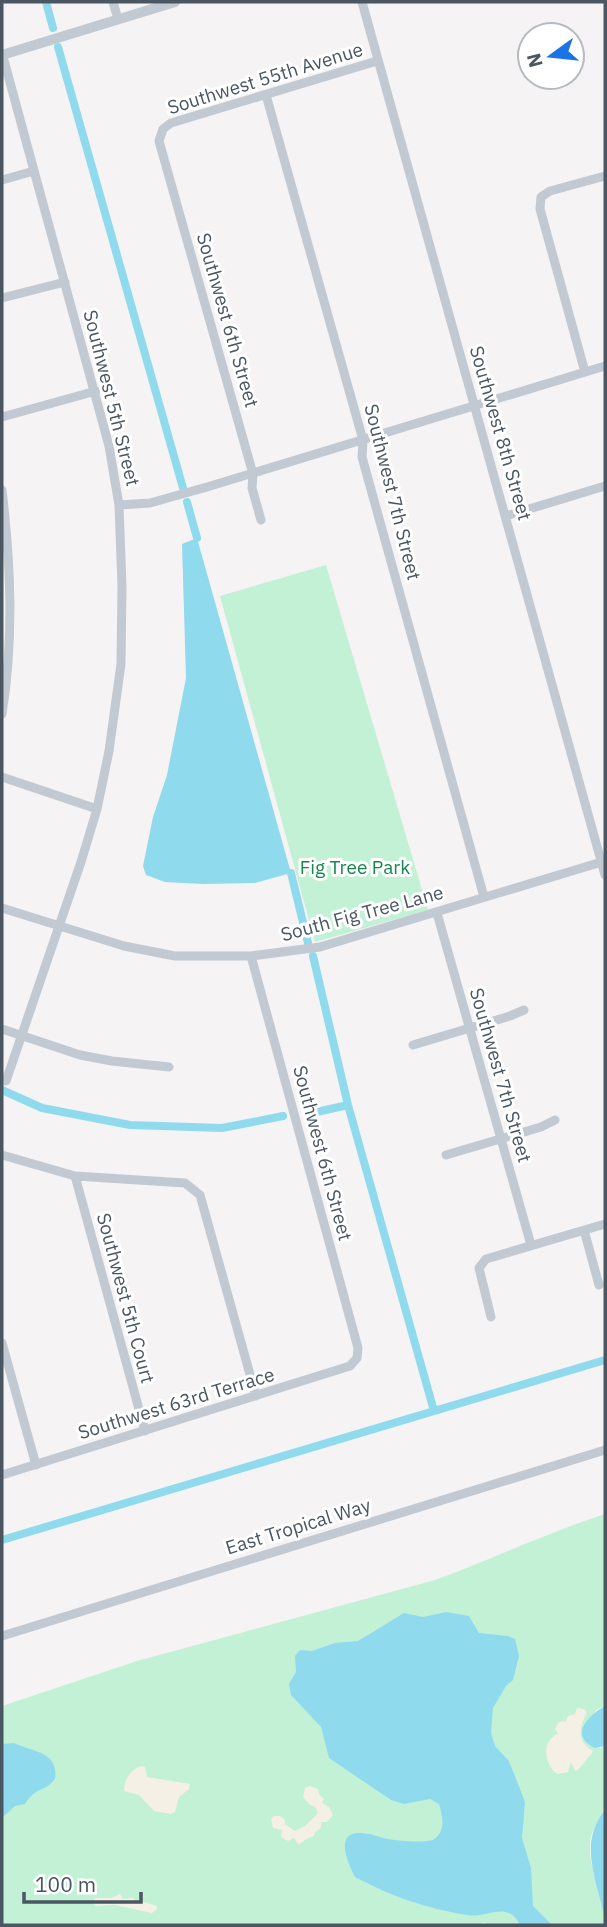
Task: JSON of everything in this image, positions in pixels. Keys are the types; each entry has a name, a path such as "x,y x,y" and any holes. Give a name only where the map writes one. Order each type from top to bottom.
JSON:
{"street":[{"path":"113,2 118,19"},
{"path":"2,54 175,2"},
{"name":"Southwest 8th Street","path":"362,2 605,875"},
{"name":"Southwest 5th Street","path":"2,54 109,446 119,505 122,586 121,664 109,751 97,809 60,927 6,1080"},
{"name":"Southwest 55th Avenue","path":"163,129 171,123 377,61"},
{"name":"Southwest 7th Street","path":"266,95 363,440 362,457 484,897"},
{"name":"Southwest 6th Street","path":"163,129 159,141 253,474 252,488 261,520"},
{"path":"2,180 34,171"},
{"path":"585,372 540,209 541,197 550,191 605,176"},
{"path":"2,298 65,282"},
{"path":"119,505 150,503 253,474 605,366"},
{"path":"2,417 96,391"},
{"path":"506,516 605,485"},
{"path":"2,490 9,553 11,621 2,714"},
{"path":"2,777 97,809"},
{"name":"South Fig Tree Lane","path":"2,908 124,946 175,956 251,956 320,947 603,861"},
{"name":"Southwest 7th Street","path":"437,913 531,1245"},
{"name":"Southwest 6th Street","path":"251,956 358,1348 357,1358"},
{"path":"413,1045 524,1010"},
{"path":"2,1029 80,1055 169,1067"},
{"path":"446,1155 555,1120"},
{"path":"2,1155 75,1176 185,1183 200,1195 256,1396"},
{"name":"Southwest 5th Court","path":"75,1176 145,1431"},
{"path":"491,1317 479,1268 486,1259 605,1224"},
{"path":"584,1230 599,1285"},
{"path":"2,1343 6,1375 36,1465"},
{"name":"Southwest 63rd Terrace","path":"2,1475 350,1366 357,1358"},
{"name":"East Tropical Way","path":"2,1636 605,1450"}],"green space":[{"name":"Fig Tree Park","path":"326,565 428,910 315,942 220,596"},
{"path":"605,1514 605,1706 596,1710 584,1735 591,1746 605,1746 605,1806 590,1840 590,1856 603,1905 605,1925 486,1925 485,1922 477,1925 2,1925 2,1706 137,1661 435,1580"}],"sand":[{"path":"577,1708 587,1712 582,1723 581,1738 593,1751 578,1770 575,1771 571,1762 568,1772 557,1774 549,1765 547,1747 558,1734 555,1729 558,1723 566,1722 568,1716 575,1714"},
{"path":"142,1766 145,1767 147,1777 190,1784 189,1789 179,1797 175,1812 171,1814 154,1811 139,1795 124,1791 129,1775"},
{"path":"310,1786 318,1789 324,1799 322,1803 329,1807 333,1815 327,1822 321,1822 321,1828 314,1836 299,1845 294,1838 288,1841 281,1837 282,1830 273,1828 271,1819 280,1816 285,1820 285,1824 295,1831 305,1826 318,1813 303,1797 305,1788"},
{"path":"120,1894 123,1899 133,1898 136,1902 157,1906 157,1909 152,1913 115,1905 96,1906 93,1903 95,1898 112,1898"}],"water":[{"path":"197,538 291,873 255,883 165,882 146,875 143,866 153,817 167,775 186,678 182,544"},
{"path":"446,1612 469,1616 479,1633 515,1639 519,1656 513,1680 506,1686 493,1708 491,1733 495,1746 509,1761 525,1802 522,1838 531,1868 533,1906 552,1925 520,1925 515,1917 503,1911 474,1916 437,1909 396,1896 355,1877 345,1850 347,1838 360,1833 404,1841 433,1840 442,1828 439,1804 430,1799 404,1804 391,1800 329,1758 321,1727 291,1695 289,1684 296,1672 295,1656 300,1650 312,1651 335,1643 358,1641 404,1613 423,1617"},
{"path":"605,1706 605,1746 595,1748 587,1743 582,1731 588,1720"},
{"path":"14,1743 49,1758 55,1770 55,1779 33,1794 25,1804 15,1806 2,1818 2,1744"},
{"path":"605,1810 605,1920 591,1850 592,1836"}],"waterway":[{"path":"46,2 53,28"},
{"path":"58,47 183,488"},
{"path":"187,502 197,538"},
{"path":"291,873 308,943"},
{"path":"313,956 348,1105 434,1411"},
{"path":"2,1090 42,1108 130,1125 222,1128 283,1116"},
{"path":"312,1113 348,1105"},
{"path":"2,1540 605,1360"}]}
